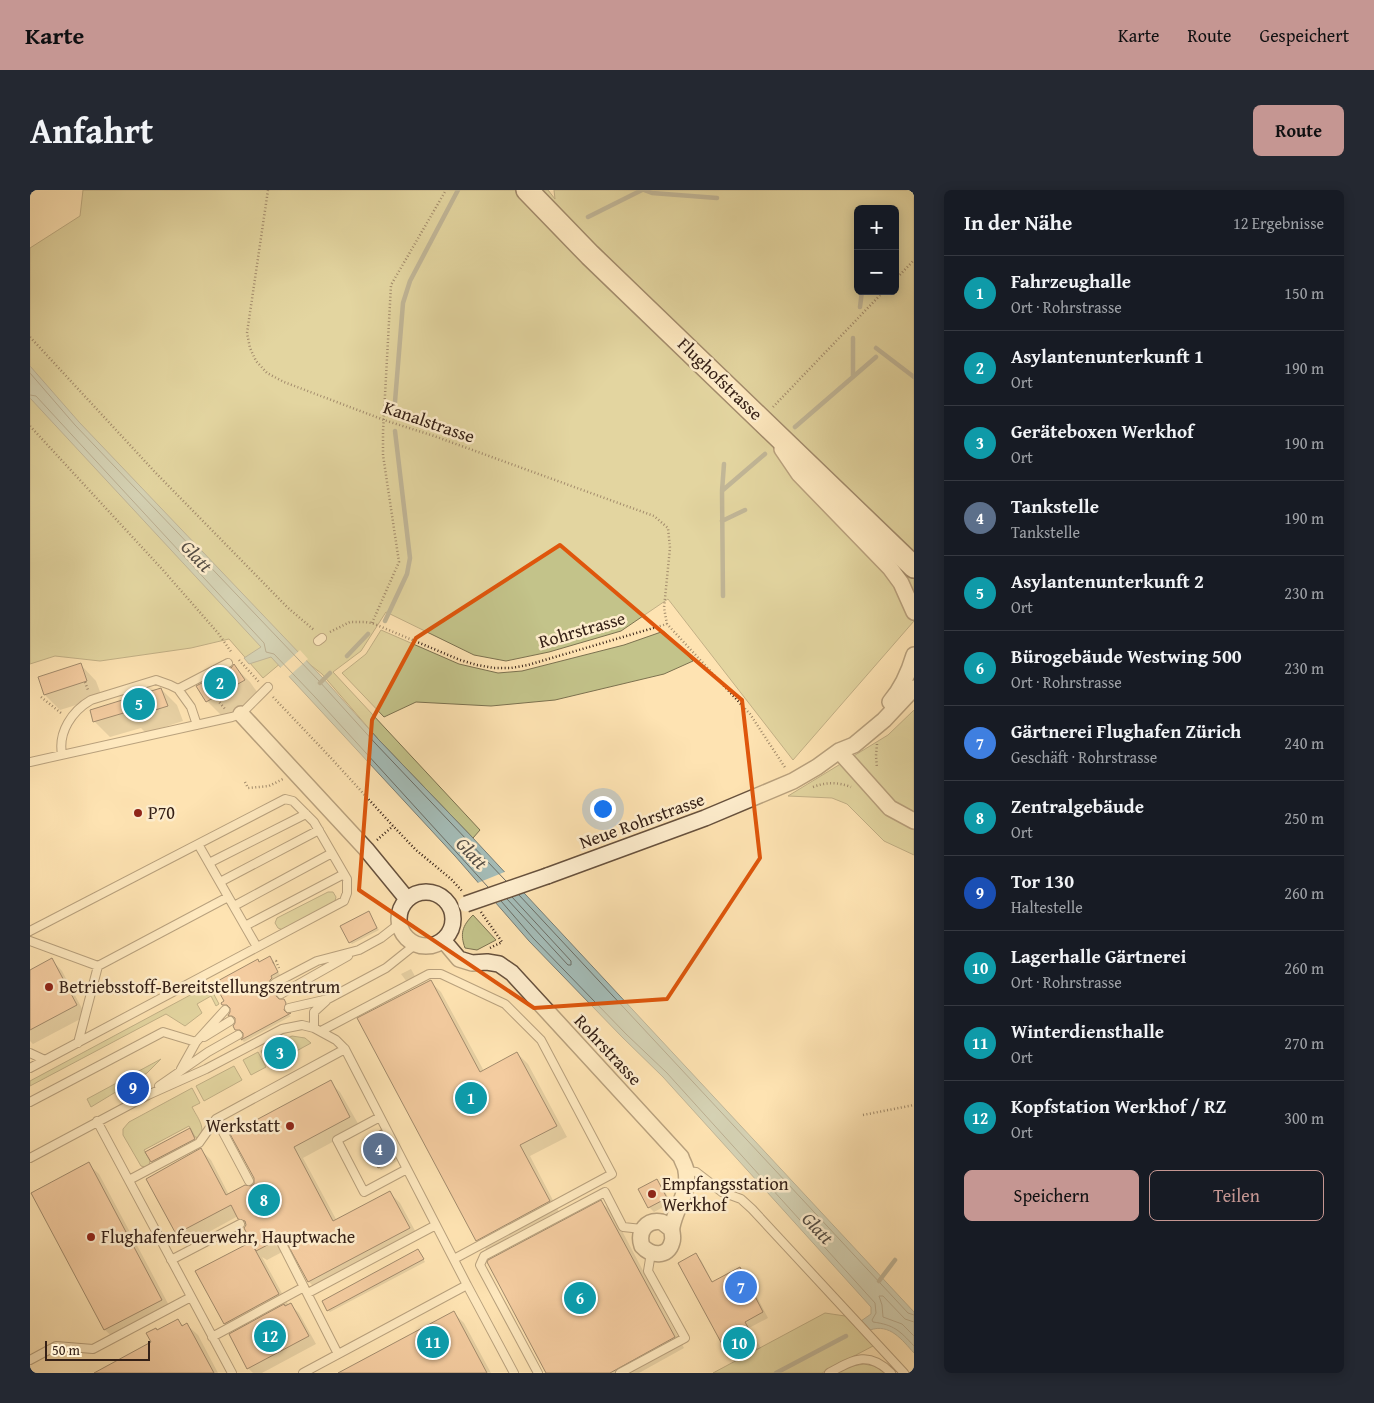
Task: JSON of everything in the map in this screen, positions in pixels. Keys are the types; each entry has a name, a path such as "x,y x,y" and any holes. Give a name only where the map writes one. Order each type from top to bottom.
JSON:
{"main road":[{"name":"Flughofstrasse","path":"527,190 590,255 914,567"}],"street":[{"path":"762,419 799,474 890,568 901,583 914,612"},
{"name":"Neue Rohrstrasse","path":"839,751 848,739 882,711 899,691 914,655"},
{"name":"Neue Rohrstrasse","path":"451,910 467,901 547,876 705,818 793,780 817,767 839,751 854,745 884,720 914,688"},
{"path":"241,714 366,849 408,899"},
{"path":"839,751 890,808 914,821"},
{"path":"421,892 436,894 447,903 451,910 452,923 450,929 442,940 430,946 416,944 405,936 399,924 400,910 408,899 421,892"},
{"name":"Rohrstrasse","path":"442,940 459,959 472,963 487,962 499,964 512,972 681,1157 686,1171"},
{"path":"671,1229 662,1222 651,1222 642,1229 640,1234 642,1246 651,1253 662,1253 667,1250 673,1240 671,1229 685,1188 686,1171"}],"lane":[{"path":"178,689 228,663"},
{"path":"62,754 60,743 62,734 83,705 91,700 156,680 178,689 191,707 197,725"},
{"path":"30,762 217,721 241,714 267,688"},
{"path":"30,931 285,799 293,801 319,830 347,878 347,893 344,901 30,1068"},
{"path":"209,863 306,814"},
{"path":"220,882 319,830"},
{"path":"198,844 256,947"},
{"path":"234,906 332,853"},
{"path":"245,926 344,874"},
{"path":"78,1043 98,966 228,897"},
{"path":"281,994 381,938 399,924"},
{"path":"30,941 98,966"},
{"path":"318,1030 314,1012 328,999 386,968 416,944"},
{"path":"275,983 317,961 359,950"},
{"path":"318,1030 429,974 441,974 505,1004 541,1040 612,1174 454,1259"},
{"path":"289,1008 328,999"},
{"path":"180,1070 196,1042 225,1010"},
{"path":"30,1102 163,1032 196,1042 230,1021"},
{"path":"30,1158 148,1095 206,1069 282,1029 302,1025 318,1030 336,1040 345,1049 514,1373"},
{"path":"148,1095 180,1070 238,1035"},
{"path":"129,1180 199,1143 216,1119 345,1049"},
{"path":"30,1053 45,1060"},
{"path":"380,1117 338,1140 364,1192 407,1169"},
{"path":"216,1119 249,1181"},
{"path":"98,1121 232,1373"},
{"path":"686,1171 696,1172 722,1192 741,1199 752,1209 904,1373"},
{"path":"538,1373 480,1266 484,1256 605,1192 623,1227 642,1229"},
{"path":"171,1260 240,1224"},
{"path":"212,1337 436,1225"},
{"path":"280,1240 338,1354"},
{"path":"620,1373 685,1338 648,1271 651,1253"},
{"path":"303,1373 467,1285"},
{"path":"30,1360 56,1346 93,1350 191,1298"},
{"path":"829,1373 852,1361 865,1359 877,1362 891,1373"}],"path":[{"name":"Kanalstrasse","path":"268,190 247,333 250,348 256,361 267,373 284,382 384,420 443,439 654,516 668,528 670,548 664,608 667,624"},
{"path":"372,623 399,562 383,456 391,286 446,190"},
{"path":"899,276 914,260"},
{"path":"762,419 880,295"},
{"name":"Rohrstrasse","path":"30,337 154,470 320,639 341,625 350,622 372,623 460,660 494,668 511,668 528,665 667,624"},
{"path":"30,426 162,569 218,633 233,654 267,688 416,850 451,879 467,901"},
{"path":"667,624 750,714 793,780"},
{"path":"41,697 70,721"},
{"path":"245,782 248,788 269,786 289,776"},
{"path":"812,788 829,783 851,787"},
{"path":"366,849 393,826"},
{"path":"480,911 502,942"},
{"path":"273,963 276,961 281,972"},
{"path":"863,1115 914,1105"}],"highlighted area":[{"path":"560,545 742,700 760,858 667,999 534,1008 359,890 372,720 416,638"}],"green space":[{"path":"83,190 548,190 555,199 554,190 914,190 914,621 793,760 668,599 621,631 549,652 506,661 474,655 386,612 361,651 333,672 480,830 473,838 378,739 322,674 294,652 263,678 229,639 191,648 100,661 55,656 30,664 30,248 80,216"},
{"path":"381,630 459,664 498,673 522,671 624,645 664,631 693,661 664,674 555,700 491,706 416,702 384,717 342,673 366,654"},
{"path":"914,710 914,855 884,841 847,804 832,798 788,796 888,735"},
{"path":"328,892 333,892 336,897 335,901 283,930 278,928 275,923 277,918"},
{"path":"473,915 496,940 477,950 465,948 463,938 464,927"},
{"path":"209,985 219,1004 216,1006 211,996 197,1004 202,1013 185,1026 166,1014 30,1086 30,1081"},
{"path":"292,1036 305,1038 311,1043 291,1054 285,1043 263,1055 261,1051"},
{"path":"258,1052 266,1067 251,1075 243,1060"},
{"path":"161,1059 147,1073 91,1107 87,1099"},
{"path":"234,1066 242,1080 204,1101 196,1086"},
{"path":"192,1088 200,1103 192,1107 201,1126 202,1134 200,1138 195,1137 189,1126 144,1150 150,1161 149,1165 141,1166 123,1135 123,1129 129,1122"},
{"path":"825,1313 845,1316 873,1346 822,1373 713,1373"},
{"path":"864,1364 874,1366 886,1373 834,1373 852,1366"}],"water":[{"name":"Glatt","path":"30,366 79,422 322,677 914,1312 914,1353 895,1334 884,1329 870,1330 861,1321 871,1314 871,1307 663,1077 529,941 455,856 271,657 249,664 244,658 261,647 30,398"}],"pier":[{"path":"300,650 308,659 287,678 279,669"},
{"path":"507,871 526,892 494,904 475,884"}],"building":[{"path":"81,663 87,681 44,695 38,677"},
{"path":"234,664 245,680 206,702 196,686 231,668"},
{"path":"161,688 168,706 129,718 127,712 93,722 90,710"},
{"path":"369,911 377,928 349,943 340,926"},
{"path":"270,956 278,972 271,976 270,985 272,988 278,988 276,996 279,999 284,999 286,1003 284,1010 287,1013 291,1013 241,1040 243,1033 240,1030 235,1030 233,1026 235,1018 228,1016 230,1008 227,1005 222,1005 221,1003 224,1001 214,983 258,959 259,962"},
{"name":"Betriebsstoff-Bereitstellungszentrum","path":"52,958 77,1005 30,1030 30,970"},
{"path":"431,980 480,1072 517,1052 557,1126 520,1145 550,1201 476,1241 357,1018"},
{"path":"285,1043 291,1054 274,1062 268,1052"},
{"path":"331,1080 350,1117 294,1147 333,1221 390,1191 410,1228 308,1282 283,1236 277,1235 275,1241 256,1251 244,1228 246,1225 245,1221 238,1219 231,1205 176,1234 146,1179 201,1148 226,1195 245,1185 251,1186 254,1184 254,1178 230,1134"},
{"path":"190,1128 195,1139 151,1162 145,1152"},
{"path":"381,1130 395,1159 378,1168 363,1140"},
{"name":"Flughafenfeuerwehr, Hauptwache","path":"89,1162 162,1300 104,1330 31,1193"},
{"name":"Empfangsstation Werkhof","path":"657,1179 667,1198 648,1208 638,1189"},
{"path":"601,1200 675,1337 610,1373 546,1373 487,1262"},
{"path":"251,1242 279,1294 224,1324 195,1271"},
{"path":"418,1249 424,1259 327,1311 322,1301"},
{"path":"696,1253 712,1282 740,1267 763,1312 745,1322 756,1342 729,1357 678,1263"},
{"path":"291,1303 309,1336 247,1369 229,1334 284,1304 285,1306"},
{"path":"454,1311 487,1373 338,1373"},
{"path":"178,1319 182,1326 187,1323 214,1373 94,1373 151,1342 146,1333 156,1328 157,1330"}],"waterway":[{"path":"394,414 403,303 410,281 458,190"},
{"path":"588,217 642,190"},
{"path":"644,190 652,193 717,198"},
{"path":"860,307 862,295"},
{"path":"853,338 853,377"},
{"path":"876,348 914,377"},
{"path":"795,427 876,357"},
{"path":"385,621 407,574 410,558 395,431"},
{"path":"723,490 765,454"},
{"path":"723,596 722,491 724,464"},
{"path":"722,521 745,510"},
{"path":"347,656 368,634"},
{"path":"320,683 330,673"},
{"path":"879,1281 895,1260"},
{"path":"776,1373 846,1336"}],"place":[{"name":"Asylantenunterkunft 1","path":"220,683"},
{"name":"Asylantenunterkunft 2","path":"139,704"},
{"name":"P70","path":"138,813"},
{"name":"Betriebsstoff-Bereitstellungszentrum","path":"49,987"},
{"name":"Geräteboxen Werkhof","path":"280,1053"},
{"name":"Tor 130","path":"133,1088"},
{"name":"Fahrzeughalle","path":"471,1098"},
{"name":"Werkstatt","path":"290,1126"},
{"name":"Tankstelle","path":"379,1149"},
{"name":"Empfangsstation Werkhof","path":"652,1194"},
{"name":"Zentralgebäude","path":"264,1200"},
{"name":"Flughafenfeuerwehr, Hauptwache","path":"91,1237"},
{"name":"Gärtnerei Flughafen Zürich","path":"741,1287"},
{"name":"Bürogebäude Westwing 500","path":"580,1298"},
{"name":"Kopfstation Werkhof / RZ","path":"270,1336"},
{"name":"Winterdiensthalle","path":"433,1342"},
{"name":"Lagerhalle Gärtnerei","path":"739,1343"}]}
